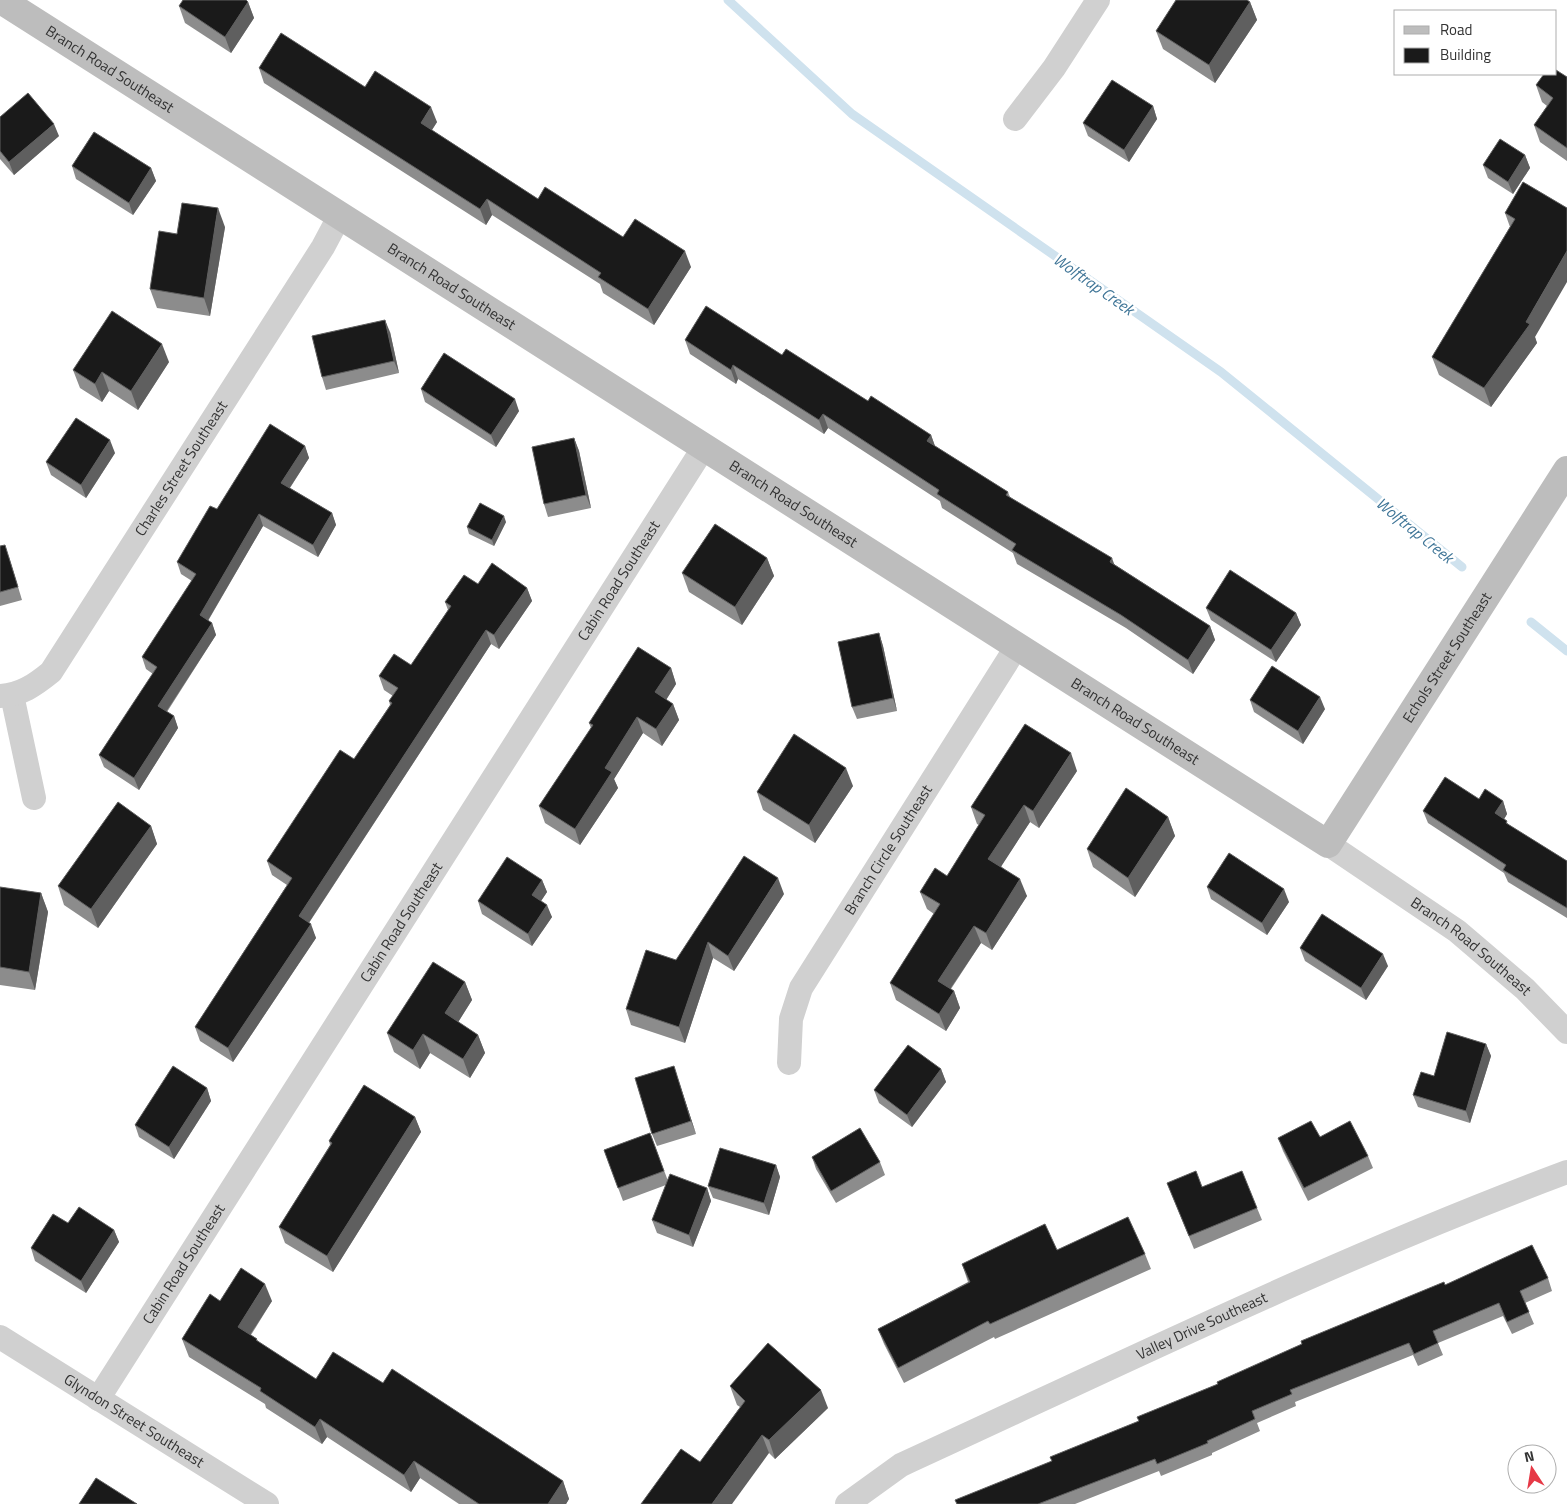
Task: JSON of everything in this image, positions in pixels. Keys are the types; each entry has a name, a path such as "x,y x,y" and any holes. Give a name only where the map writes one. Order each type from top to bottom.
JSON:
{"street":[{"name":"Branch Road Southeast","path":"1,0 1328,844 1457,931 1525,989 1567,1032"},
{"path":"1014,119 1054,68 1098,0"},
{"name":"Charles Street Southeast","path":"6,696 34,687 51,672 323,247 340,215"},
{"name":"Cabin Road Southeast","path":"98,1399 704,447"},
{"name":"Echols Street Southeast","path":"1328,844 1567,470"},
{"name":"Branch Circle Southeast","path":"789,1063 791,1019 801,988 1017,646"},
{"path":"6,696 34,798"},
{"name":"Valley Drive Southeast","path":"847,1504 901,1465 1314,1275 1480,1205 1567,1172"},
{"name":"Glyndon Street Southeast","path":"0,1337 267,1504"}],"building":[{"path":"183,0 246,0 248,2 225,37 179,6"},
{"path":"1176,0 1247,0 1250,2 1209,65 1156,31"},
{"path":"281,33 365,87 375,71 431,107 421,123 538,199 545,187 623,237 635,219 685,251 648,309 598,277 601,273 487,199 480,209 259,68"},
{"path":"1557,71 1567,77 1567,148 1534,125 1553,98 1536,85 1543,75 1557,75"},
{"path":"1112,80 1153,106 1124,150 1083,123"},
{"path":"28,93 54,124 9,162 0,151 0,117"},
{"path":"94,132 151,168 129,203 72,166"},
{"path":"1500,139 1525,155 1508,182 1483,165"},
{"path":"1523,182 1567,208 1567,251 1526,322 1530,324 1484,388 1432,357 1515,219 1505,213"},
{"path":"182,203 218,208 204,298 150,289 159,231 177,234"},
{"path":"706,306 782,355 786,349 868,401 871,396 931,435 927,441 1008,492 1006,495 1112,558 1110,562 1210,626 1188,660 1121,615 1012,550 1016,544 937,494 939,490 823,414 819,420 733,365 731,370 685,340"},
{"path":"112,311 162,344 131,391 102,372 95,384 73,370"},
{"path":"385,320 394,361 322,377 312,336"},
{"path":"444,353 515,399 491,435 421,389"},
{"path":"76,418 110,440 81,485 46,462"},
{"path":"270,424 305,446 281,483 332,513 313,545 259,514 200,615 212,623 158,706 174,716 134,778 99,755 157,667 142,657 196,574 177,562 210,506 217,509"},
{"path":"574,438 586,495 544,504 532,447"},
{"path":"480,503 504,516 492,540 467,527"},
{"path":"715,524 767,558 735,607 682,573"},
{"path":"5,545 18,587 0,592 0,546"},
{"path":"492,563 527,588 494,635 486,630 299,916 311,924 228,1048 195,1027 292,878 267,861 340,750 354,759 392,703 389,701 398,688 379,676 394,654 411,665 451,606 445,602 464,575 478,584"},
{"path":"1230,570 1296,613 1271,650 1206,608"},
{"path":"879,633 893,698 852,707 838,642"},
{"path":"638,647 671,668 655,692 673,704 656,729 637,717 605,768 612,772 575,829 539,806 593,725 589,723"},
{"path":"1272,666 1320,697 1298,731 1250,700"},
{"path":"1025,724 1071,753 1033,811 1024,805 988,859 1020,879 986,933 974,926 938,981 954,991 939,1014 890,983 940,904 920,892 935,868 947,876 985,815 971,807"},
{"path":"794,734 846,768 809,825 757,792"},
{"path":"1445,777 1479,799 1485,789 1503,801 1495,813 1507,821 1506,823 1567,861 1567,908 1503,870 1506,865 1423,811"},
{"path":"1126,788 1168,817 1128,878 1087,849"},
{"path":"118,802 151,826 91,909 58,886"},
{"path":"1229,853 1284,889 1262,923 1207,887"},
{"path":"744,856 778,878 728,956 708,942 679,1027 626,1009 646,950 676,960"},
{"path":"507,857 542,880 532,895 547,905 528,934 478,901"},
{"path":"0,887 41,893 29,972 0,967"},
{"path":"1322,914 1383,954 1361,988 1300,948"},
{"path":"433,962 465,982 445,1013 478,1035 463,1059 423,1034 413,1050 387,1033"},
{"path":"1447,1032 1486,1044 1466,1111 1413,1095 1421,1072 1434,1076"},
{"path":"908,1045 941,1069 907,1115 874,1090"},
{"path":"173,1066 207,1088 169,1147 135,1125"},
{"path":"674,1066 691,1121 652,1134 635,1078"},
{"path":"364,1085 415,1117 327,1256 279,1227 332,1143 329,1141"},
{"path":"1311,1121 1320,1137 1350,1121 1368,1156 1304,1188 1278,1138"},
{"path":"860,1128 880,1162 831,1191 812,1157"},
{"path":"650,1133 664,1171 618,1188 604,1150"},
{"path":"720,1148 776,1165 764,1203 708,1186"},
{"path":"1196,1171 1202,1187 1242,1171 1257,1208 1189,1236 1167,1183"},
{"path":"670,1174 707,1188 689,1235 652,1220"},
{"path":"79,1207 114,1230 81,1281 31,1248 53,1214 68,1223"},
{"path":"1128,1217 1145,1254 990,1324 988,1321 898,1368 878,1329 970,1282 962,1264 1045,1224 1057,1250"},
{"path":"1532,1245 1548,1278 1520,1291 1529,1312 1507,1322 1499,1303 1433,1331 1438,1343 1414,1354 1409,1343 1290,1390 1292,1394 1252,1411 1255,1419 1207,1441 1208,1443 1157,1464 1155,1459 1038,1504 957,1504 955,1500 1052,1461 1050,1457 1139,1421 1137,1417 1218,1384 1217,1382 1302,1344 1301,1341 1444,1282 1445,1285"},
{"path":"241,1268 265,1284 238,1327 316,1379 333,1352 383,1383 392,1369 563,1481 548,1504 479,1504 414,1461 404,1475 320,1419 315,1427 260,1391 261,1388 182,1339 210,1294 220,1301"},
{"path":"768,1343 821,1390 769,1440 762,1435 712,1504 641,1504 681,1449 700,1462 745,1401 730,1386"},
{"path":"96,1478 137,1504 79,1504"}],"waterway":[{"name":"Wolftrap Creek","path":"728,0 852,114 1221,372 1462,567"},
{"name":"Wolftrap Creek","path":"1531,622 1567,651"}]}
